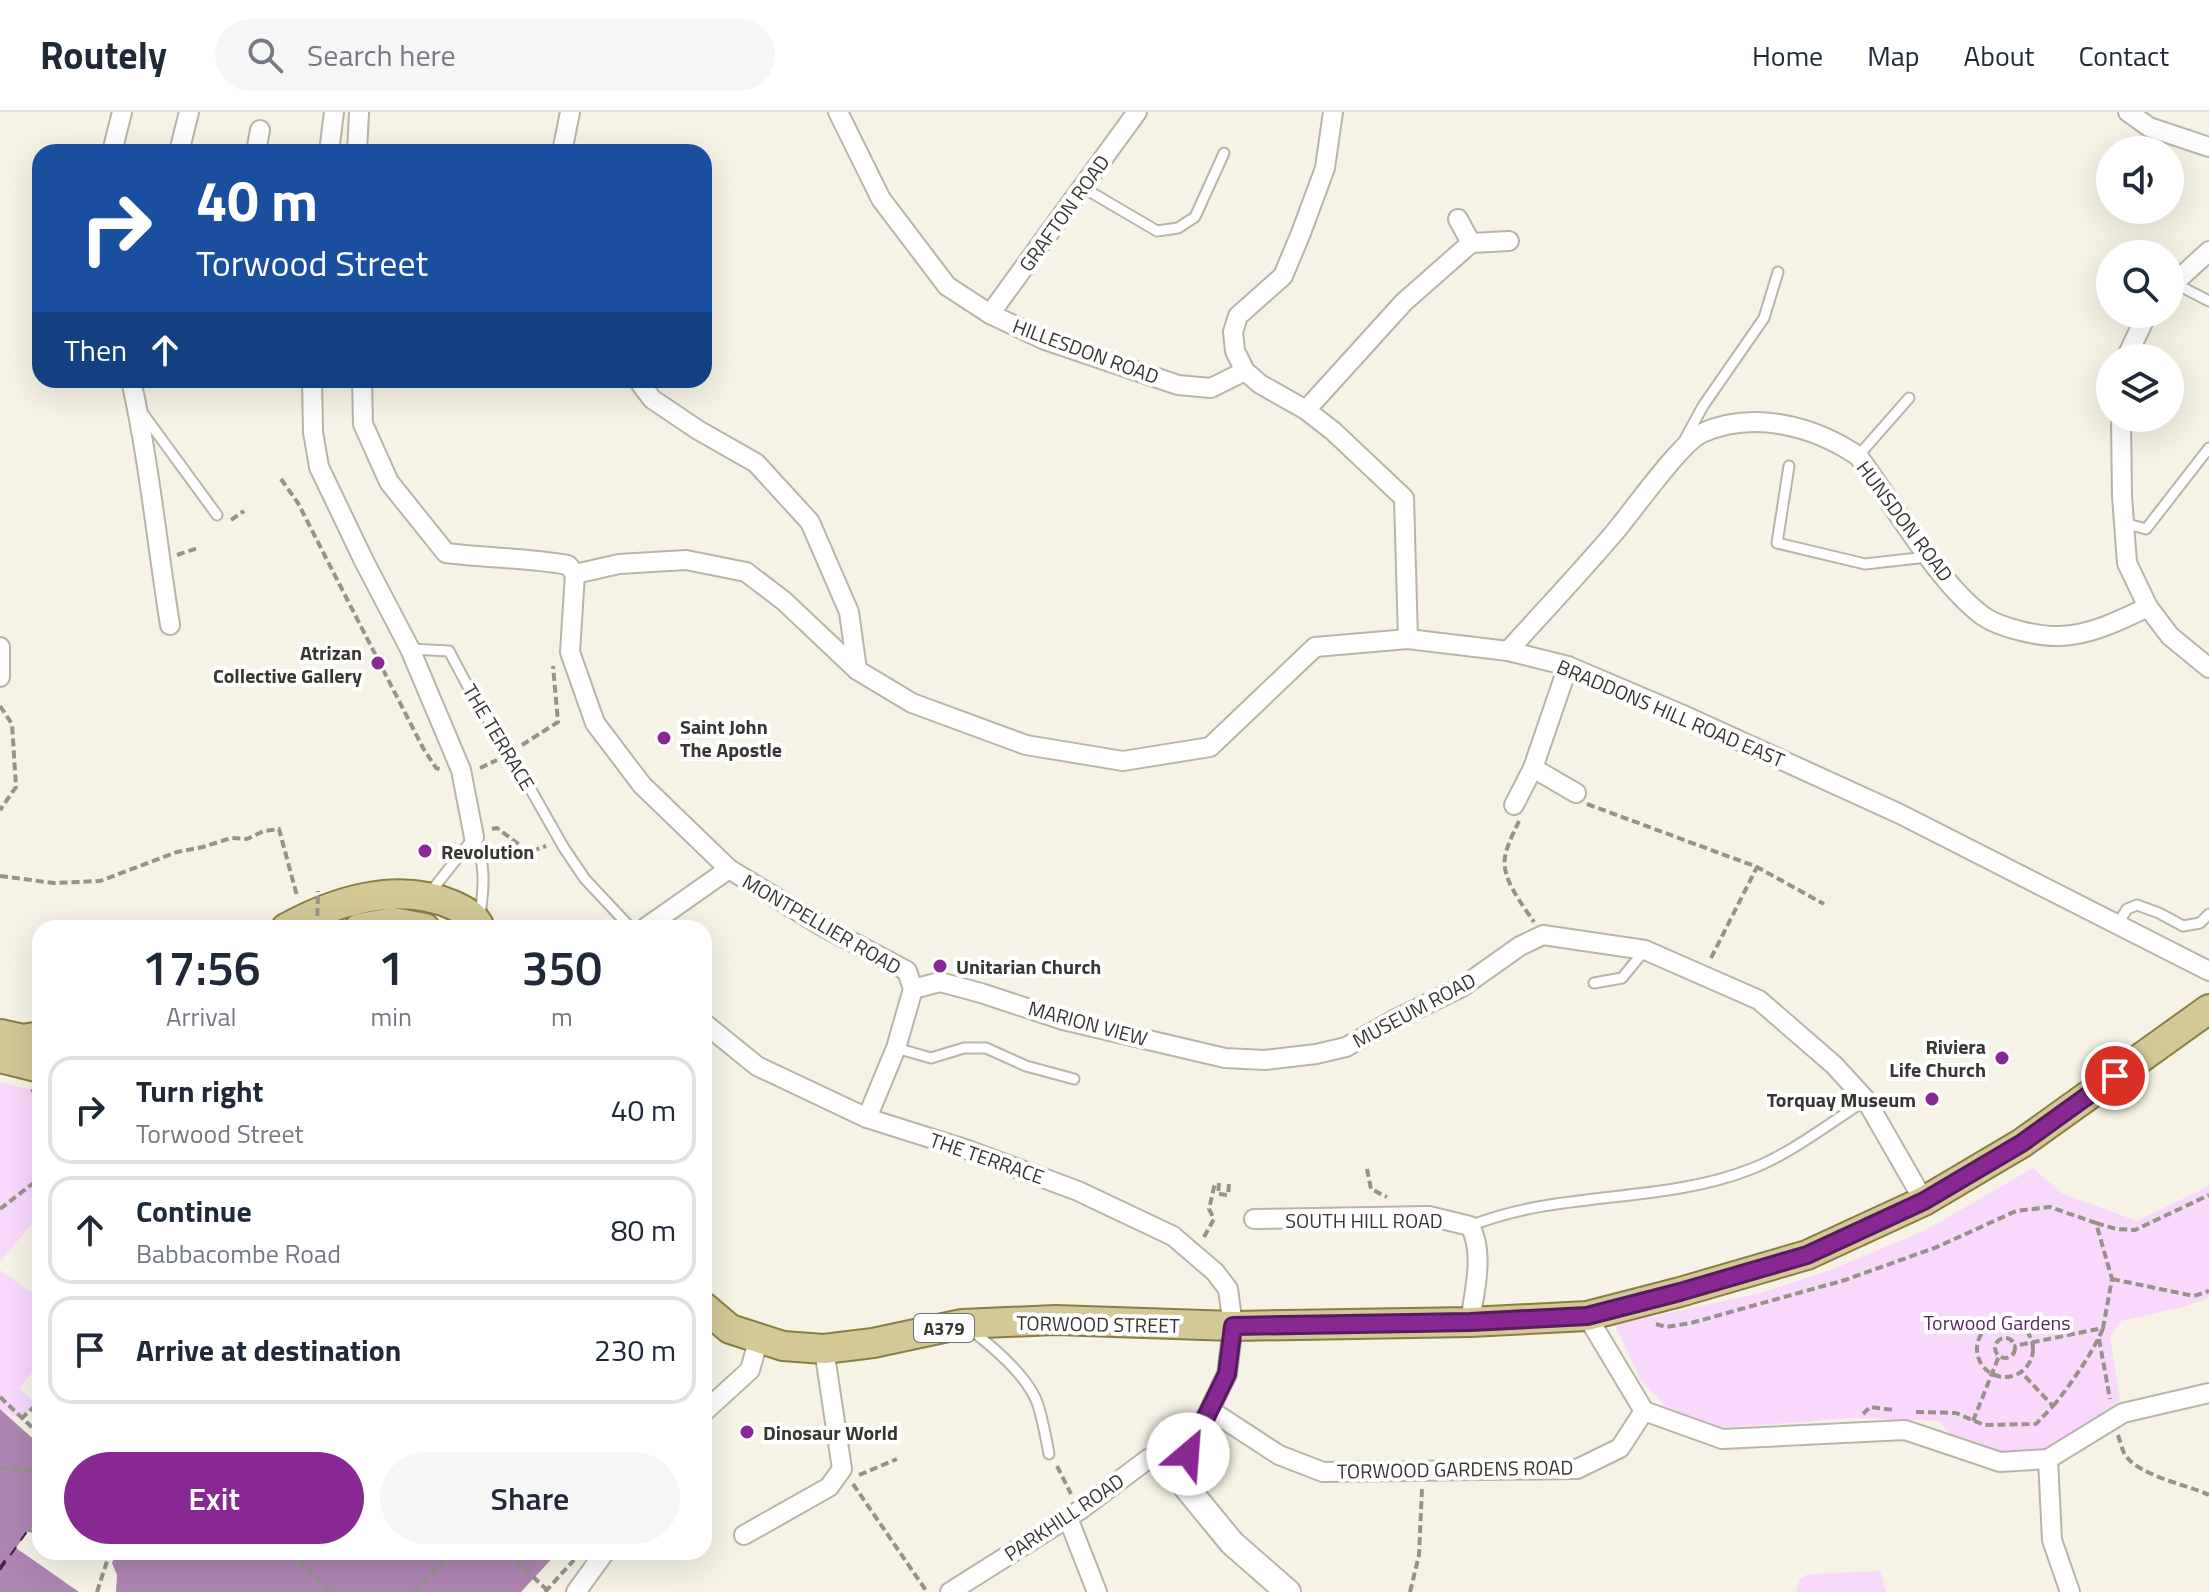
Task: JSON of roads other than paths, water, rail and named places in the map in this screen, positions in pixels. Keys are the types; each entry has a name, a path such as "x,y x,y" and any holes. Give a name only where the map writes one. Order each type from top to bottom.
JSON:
{"main road":[{"path":"316,912 372,896 397,894 427,897 460,909 472,920"},
{"name":"A379","path":"1470,1322 1587,1316 1807,1255 1924,1201 2022,1143 2209,1009"},
{"path":"0,1034 23,1039 32,1037"},
{"path":"0,1058 32,1066"},
{"name":"TORWOOD STREET","path":"712,1314 730,1329 783,1346 824,1349 873,1343 962,1324 1055,1320 1233,1326 1470,1322"}],"street":[{"path":"114,144 122,112"},
{"path":"181,144 189,112"},
{"path":"330,144 334,112"},
{"path":"357,144 359,112"},
{"path":"564,144 570,112"},
{"name":"HILLESDON ROAD","path":"838,112 884,203 947,286 990,314 1045,340 1178,385 1211,388 1245,371"},
{"name":"GRAFTON ROAD","path":"990,314 1137,112"},
{"path":"1333,112 1325,168 1283,276 1238,316 1233,332 1235,351 1245,371 1333,431 1404,498 1408,639"},
{"path":"2128,112 2149,127 2209,147"},
{"path":"257,144 260,130"},
{"path":"1458,219 1471,243"},
{"path":"1306,410 1404,302 1471,243 1509,241"},
{"path":"2184,274 2209,251"},
{"path":"133,388 139,409 170,625"},
{"path":"312,388 313,432 319,467 410,649 462,777 474,834"},
{"path":"362,388 363,424 389,482 446,553 545,561 568,565 575,574"},
{"path":"644,388 652,399 698,430 756,463 810,522 849,612 857,670"},
{"name":"HUNSDON ROAD","path":"1508,651 1614,534 1674,459 1700,434 1740,424 1778,424 1811,431 1839,443 1858,456 1949,583 1985,617 2012,629 2061,636 2110,625 2148,607"},
{"path":"2119,432 2127,563 2148,607 2170,636 2209,668"},
{"name":"BRADDONS HILL ROAD EAST","path":"575,574 619,564 686,560 746,572 784,601 857,670 912,703 1026,745 1123,761 1210,747 1315,647 1408,639 1508,651 1568,666 1681,714 1900,814 2209,971"},
{"name":"MONTPELLIER ROAD","path":"575,574 570,652 595,723 642,785 729,869 822,926 907,971 913,989 867,1118"},
{"path":"0,647 0,677"},
{"path":"1514,805 1533,768 1568,666"},
{"path":"1533,768 1576,793"},
{"name":"MONTPELLIER ROAD","path":"656,920 729,869"},
{"name":"MUSEUM ROAD","path":"1265,1060 1346,1047 1462,987 1520,946 1543,935 1645,950"},
{"path":"1645,950 1759,1000 1834,1065 1866,1100 1924,1201"},
{"name":"MARION VIEW","path":"913,989 940,982 1063,1020 1225,1058 1265,1060"},
{"name":"THE TERRACE","path":"712,1029 757,1066 867,1118 968,1150 1078,1191 1173,1236 1215,1272 1228,1289 1233,1326"},
{"name":"SOUTH HILL ROAD","path":"1254,1219 1429,1216 1470,1226 1476,1236 1476,1276 1470,1322"},
{"path":"1587,1316 1644,1411 1722,1439 1905,1430 2000,1462 2048,1459 2123,1413 2209,1393"},
{"path":"1233,1326 1227,1374 1188,1454 1186,1487 1232,1543 1288,1592"},
{"path":"712,1405 750,1370 759,1338"},
{"path":"744,1535 829,1487 842,1469 824,1349"},
{"name":"TORWOOD GARDENS ROAD","path":"1210,1410 1279,1455 1323,1472 1577,1469 1620,1448 1644,1411"},
{"name":"PARKHILL ROAD","path":"950,1592 1074,1514 1148,1459 1188,1454"},
{"path":"2048,1459 2052,1540 2070,1592"},
{"path":"1074,1514 1097,1592"},
{"path":"576,1592 599,1560"}],"lane":[{"path":"1082,187 1157,231 1178,228 1195,217 1224,153"},
{"path":"1674,459 1703,406 1764,318 1778,272"},
{"path":"2184,290 2209,301"},
{"path":"1858,456 1909,398"},
{"path":"139,409 217,515"},
{"path":"2124,523 2146,529 2209,448"},
{"path":"1789,466 1777,543 1865,564 1930,557"},
{"name":"THE TERRACE","path":"410,649 449,651 562,844 585,879 623,920"},
{"path":"427,897 474,834"},
{"path":"474,834 483,856 483,895 479,920"},
{"path":"2117,925 2127,909 2137,905 2183,926 2200,923 2209,914"},
{"path":"1594,983 1622,978 1645,950"},
{"path":"897,1041 931,1058 964,1048 986,1048 1026,1066 1074,1079"},
{"path":"1470,1226 1499,1214 1623,1194 1655,1192 1749,1170 1783,1154 1866,1100"},
{"path":"962,1324 992,1346 1037,1402 1049,1454"}],"place":[{"name":"Atrizan Collective Gallery","path":"378,663"},
{"name":"Saint John The Apostle","path":"664,738"},
{"name":"Revolution","path":"425,851"},
{"name":"Unitarian Church","path":"940,966"},
{"name":"Riviera Life Church","path":"2002,1058"},
{"name":"Torquay Museum","path":"1932,1099"},
{"name":"Dinosaur World","path":"747,1432"}],"park label":[{"name":"Torwood Gardens","path":"1997,1322"}]}
